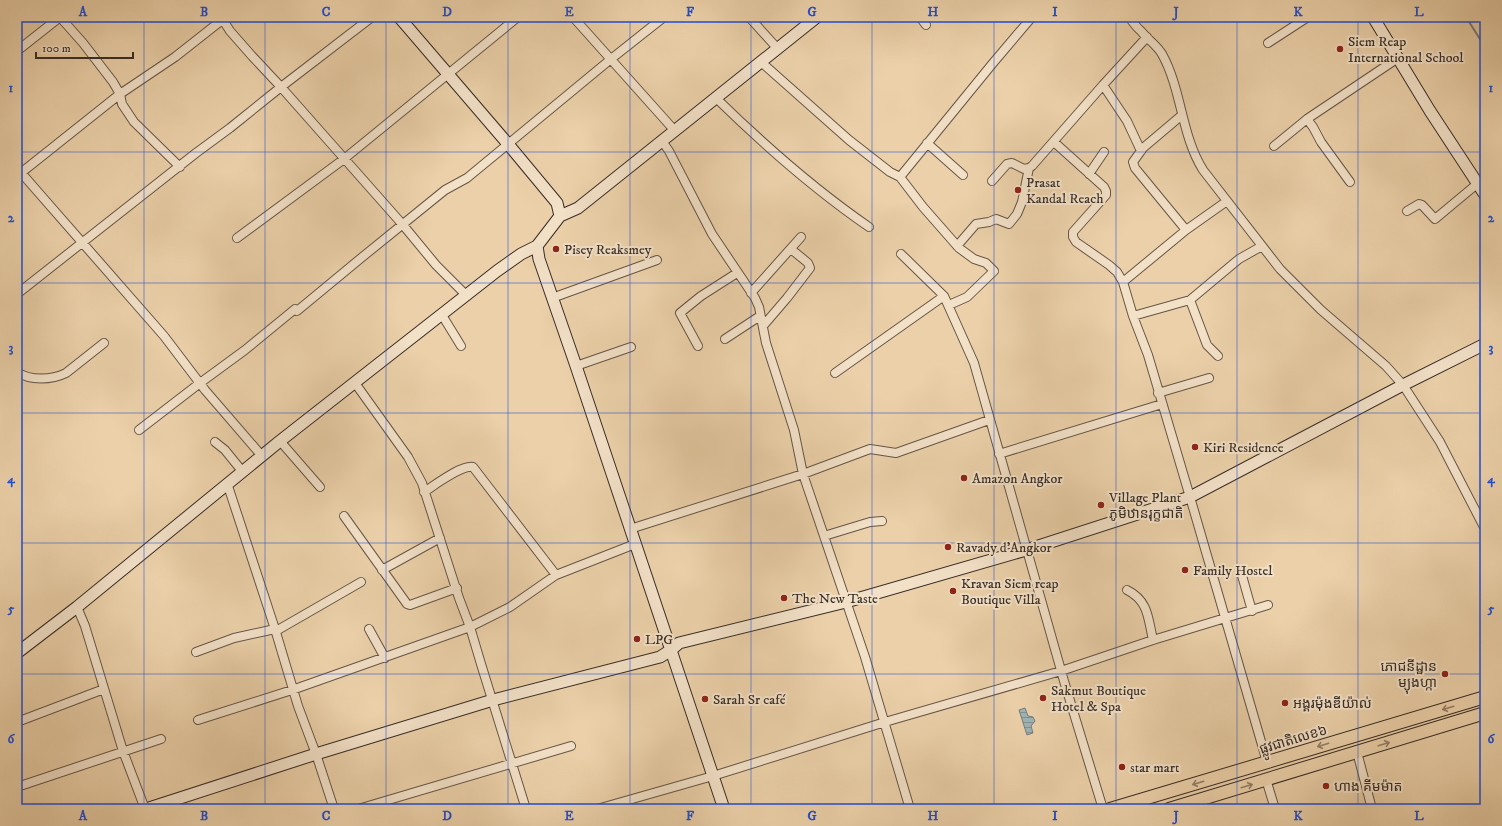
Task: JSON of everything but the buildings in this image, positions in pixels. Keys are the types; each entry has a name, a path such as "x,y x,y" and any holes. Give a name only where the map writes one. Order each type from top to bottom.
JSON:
{"main road":[{"name":"ផ្លូវជាតិលេខ៦","path":"1110,809 1485,697"},
{"path":"1169,809 1485,713"}],"street":[{"path":"17,51 60,17 102,67 120,94 122,104 134,122 180,167"},
{"path":"17,294 372,17"},
{"path":"399,17 554,198 557,203 560,216"},
{"path":"237,238 344,159 518,17"},
{"path":"573,17 578,25 611,59 674,131"},
{"path":"139,430 296,310 445,190 466,178 664,17"},
{"path":"749,17 778,49"},
{"path":"17,653 77,607 280,440 517,257 537,246 560,216 578,208 818,17"},
{"path":"920,17 926,26"},
{"path":"900,177 927,142 1032,17"},
{"path":"1129,17 1161,52 1166,62 1197,161 1226,201 1280,269 1321,310 1374,354 1403,385 1440,442 1485,529"},
{"path":"1268,43 1308,17"},
{"path":"1373,17 1430,111 1485,195"},
{"path":"262,456 200,383 164,336 18,172 120,94 170,60 222,18 248,51 403,225 436,265 467,296"},
{"path":"992,181 1007,164 1012,163 1024,169 1032,166 1147,37"},
{"path":"1274,146 1307,119 1398,58"},
{"path":"761,62 849,140 890,172 900,177 923,207 957,246 974,258 986,264 994,271 967,297 948,305"},
{"path":"1103,85 1128,121 1141,151"},
{"path":"716,98 756,137 839,206 869,227"},
{"path":"1182,115 1141,151 1133,162 1135,168 1186,230"},
{"path":"1307,119 1321,142 1350,182"},
{"path":"662,141 669,151 712,234 759,307 766,343 794,430 803,474 885,722 910,809"},
{"path":"927,142 963,175"},
{"path":"1054,142 1104,187 1106,191 1106,195 1073,232 1073,237 1076,242 1117,272 1123,282 1133,316 1148,355 1267,762"},
{"path":"1089,174 1104,152"},
{"path":"957,246 976,224 990,222 996,219 1008,224 1017,214 1022,202 1029,168"},
{"path":"1407,211 1418,204 1421,204 1435,219 1477,184"},
{"path":"1123,282 1186,230 1226,201"},
{"path":"751,293 801,237"},
{"path":"537,246 539,259 724,809"},
{"path":"1133,316 1190,300 1240,259 1262,246"},
{"path":"763,326 810,268 808,264 791,249"},
{"path":"901,254 944,296 974,363 1026,550 1103,809"},
{"path":"552,298 658,260"},
{"path":"698,346 680,313 701,296 737,273"},
{"path":"835,373 944,296"},
{"path":"1190,300 1207,345 1218,356"},
{"path":"442,315 461,346"},
{"path":"725,339 760,316"},
{"path":"17,372 25,376 36,378 58,376 66,373 104,343"},
{"path":"77,607 123,751 145,809 316,754 493,700 660,657 679,643 846,602 1026,550 1190,497 1403,385 1485,344"},
{"path":"576,366 632,347"},
{"path":"1158,392 1209,378"},
{"path":"355,383 408,457 418,474 470,627 526,809"},
{"path":"999,454 1162,404"},
{"path":"630,529 803,474 870,449 896,453 990,420"},
{"path":"280,440 320,487"},
{"path":"215,442 225,450 242,471"},
{"path":"424,492 460,470 469,466 473,467 556,575"},
{"path":"227,483 275,630 292,690 316,754 334,809"},
{"path":"344,516 408,605 456,588"},
{"path":"824,536 870,522 882,521"},
{"path":"382,570 440,538"},
{"path":"198,720 292,690 470,627 510,607 556,575 635,544"},
{"path":"1241,572 1252,611"},
{"path":"196,652 234,638 275,630 361,582"},
{"path":"1127,590 1143,600 1153,640"},
{"path":"597,809 713,776 885,722 1061,671 1153,640 1268,605"},
{"path":"369,629 385,658"},
{"path":"17,722 104,689"},
{"path":"17,787 160,739"},
{"path":"358,809 571,746"},
{"path":"1357,752 1372,809"},
{"path":"1266,779 1275,809"}],"shaded area":[{"path":"1025,708 1028,716 1033,717 1035,721 1031,726 1033,733 1027,735 1019,710"}],"waterway":[{"path":"1466,17 1485,47"}],"place":[{"name":"Siem Reap International School","path":"1340,49"},
{"name":"Prasat Kandal Reach","path":"1018,190"},
{"name":"Pisey Reaksmey","path":"556,249"},
{"name":"Kiri Residence","path":"1195,447"},
{"name":"Amazon Angkor","path":"964,478"},
{"name":"Village Plant ភូមិឋានរុក្ខជាតិ","path":"1101,505"},
{"name":"Ravady d'Angkor","path":"948,547"},
{"name":"Family Hostel","path":"1185,570"},
{"name":"Kravan Siem reap Boutique Villa","path":"953,591"},
{"name":"The New Taste","path":"784,598"},
{"name":"LPG","path":"637,639"},
{"name":"ភោជនីដ្ឋាន ម្យុងហ្កា","path":"1445,674"},
{"name":"Sakmut Boutique Hotel & Spa","path":"1043,698"},
{"name":"Sarah Sr café","path":"705,699"},
{"name":"អង្គរម៉ុងឌីយ៉ាល់","path":"1285,703"},
{"name":"star mart","path":"1122,767"},
{"name":"ហាង គីមម៉ាត","path":"1326,786"}]}
